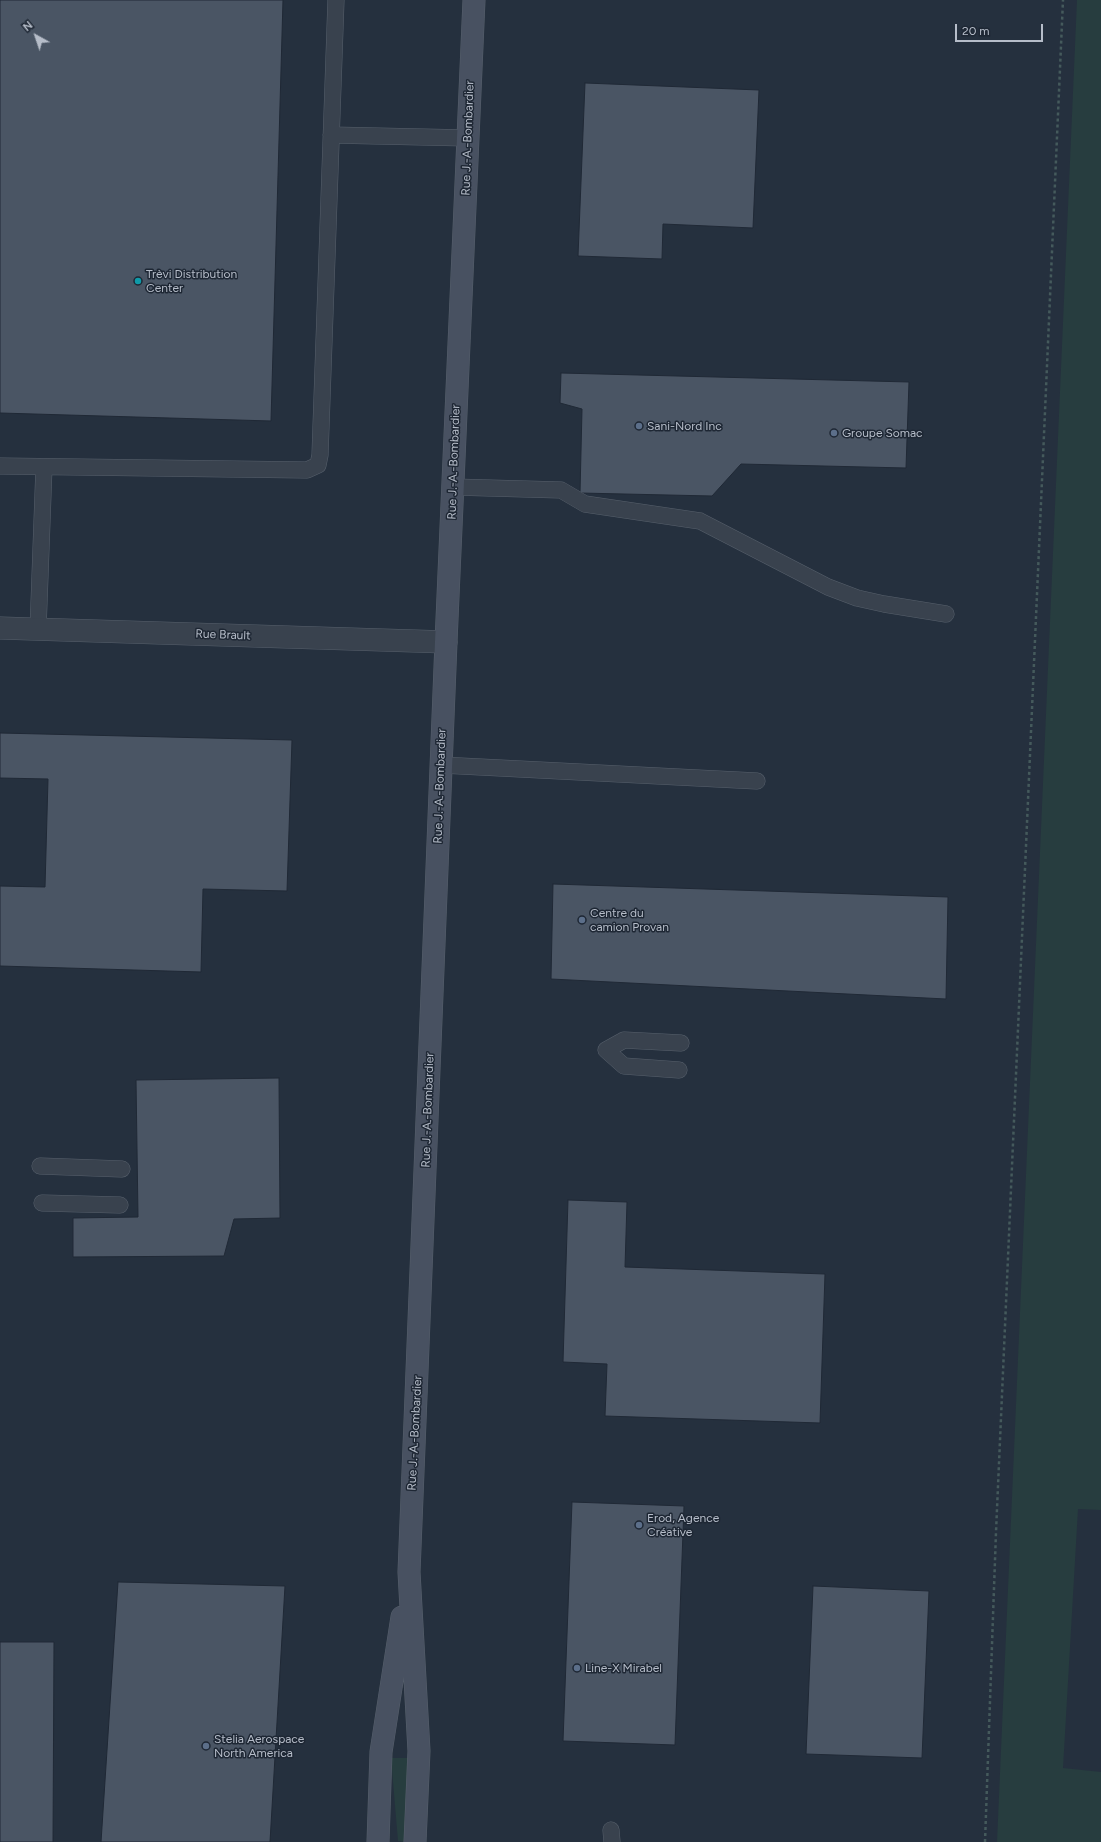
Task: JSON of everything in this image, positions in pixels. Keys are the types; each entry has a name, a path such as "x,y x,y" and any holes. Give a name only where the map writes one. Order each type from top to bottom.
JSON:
{"street":[{"name":"Rue J.-A.-Bombardier","path":"415,1842 419,1751 409,1572 452,487 474,0"},
{"name":"Rue Brault","path":"0,628 446,642"},
{"name":"Rue J.-A.-Bombardier","path":"378,1842 381,1752 409,1572"}],"lane":[{"path":"0,466 307,470 318,465 321,447 336,0"},
{"path":"331,135 468,138"},
{"path":"38,630 44,467"},
{"path":"452,487 561,490 585,504 700,521 828,587 857,598 946,614"},
{"path":"441,765 757,781"},
{"path":"679,1070 624,1066 606,1050 624,1040 681,1043"},
{"path":"40,1166 122,1169"},
{"path":"42,1203 120,1204"}],"path":[{"path":"985,1842 996,1532 1063,0"}],"green space":[{"path":"1077,0 1101,0 1101,1510 1078,1509 1063,1768 1101,1772 1101,1842 997,1842"},
{"path":"391,1758 408,1758 405,1842 398,1841"}],"building":[{"name":"Trèvi Distribution Center","path":"0,0 283,0 271,421 0,413"},
{"path":"585,83 759,90 753,228 663,224 662,259 578,256"},
{"path":"561,373 909,382 906,468 741,464 712,496 580,493 582,409 560,403"},
{"path":"0,733 292,740 287,891 203,889 201,972 0,966 0,886 45,887 48,779 0,778"},
{"path":"553,884 948,897 946,999 551,979"},
{"path":"279,1078 280,1218 234,1219 224,1256 73,1257 73,1218 138,1217 136,1080"},
{"path":"568,1200 627,1202 625,1267 825,1274 820,1423 605,1416 607,1364 563,1362"},
{"path":"572,1502 684,1506 675,1745 563,1741"},
{"path":"118,1582 285,1586 270,1842 101,1842"},
{"path":"813,1586 929,1591 922,1758 806,1754"},
{"path":"0,1642 54,1642 53,1842 0,1842"}],"place":[{"name":"Trèvi Distribution Center","path":"138,281"},
{"name":"Sani-Nord Inc","path":"639,426"},
{"name":"Groupe Somac","path":"834,433"},
{"name":"Centre du camion Provan","path":"582,920"},
{"name":"Erod, Agence Créative","path":"639,1525"},
{"name":"Line-X Mirabel","path":"577,1668"},
{"name":"Stelia Aerospace North America","path":"206,1746"}]}
